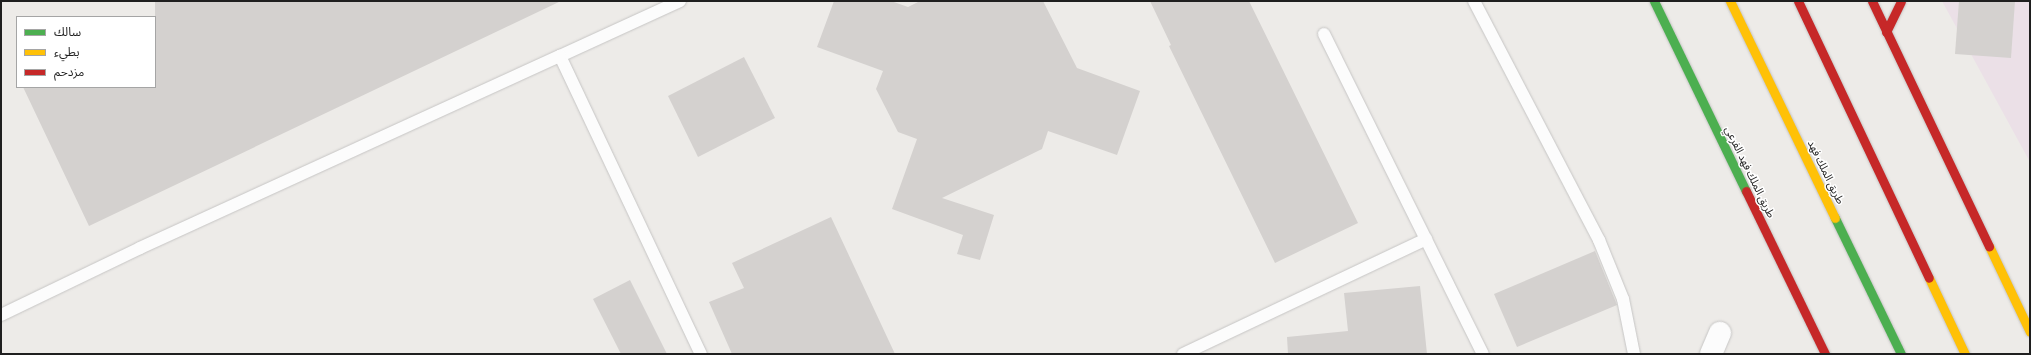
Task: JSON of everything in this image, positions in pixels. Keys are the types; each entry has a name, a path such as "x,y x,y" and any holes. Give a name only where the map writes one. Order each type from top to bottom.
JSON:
{"main road":[{"name":"طريق الملك فهد الفرعي","path":"1654,1 1825,354"},
{"name":"طريق الملك فهد","path":"1730,1 1901,354"},
{"path":"1798,1 1964,354"},
{"path":"1872,1 2030,332"},
{"path":"1886,32 1901,1"}],"street":[{"path":"1711,354 1720,333"}],"lane":[{"path":"1,315 140,248 680,1"},
{"path":"1474,1 1599,240 1623,299 1634,354"},
{"path":"1324,34 1483,354"},
{"path":"560,56 701,354"},
{"path":"1183,354 1426,239"}],"shaded area":[{"path":"1942,1 2030,1 2030,162"}],"building":[{"path":"155,1 561,1 89,226 23,88 156,88"},
{"path":"834,1 891,1 908,7 920,1 1043,1 1077,68 1140,91 1117,155 1048,131 1042,149 942,198 994,215 980,260 957,254 963,235 892,209 917,139 898,132 876,89 883,71 817,47"},
{"path":"1150,1 1249,1 1358,223 1275,263 1169,46 1171,45"},
{"path":"1959,1 2015,1 2011,58 1955,54"},
{"path":"744,57 775,118 698,157 668,96"},
{"path":"831,217 895,354 732,354 709,302 744,288 732,263"},
{"path":"1595,251 1617,305 1517,347 1494,294"},
{"path":"630,280 667,354 621,354 593,299"},
{"path":"1420,286 1427,354 1288,354 1287,337 1348,331 1344,293"}],"traffic: fast":[{"path":"1654,1 1746,191"},
{"path":"1835,218 1901,354"}],"traffic: slow":[{"path":"1730,1 1835,218"},
{"path":"1989,246 2030,332"},
{"path":"1929,278 1965,354"}],"traffic: jam":[{"path":"1798,1 1929,278"},
{"path":"1872,1 1989,246"},
{"path":"1886,32 1901,1"},
{"path":"1746,191 1825,354"}]}
